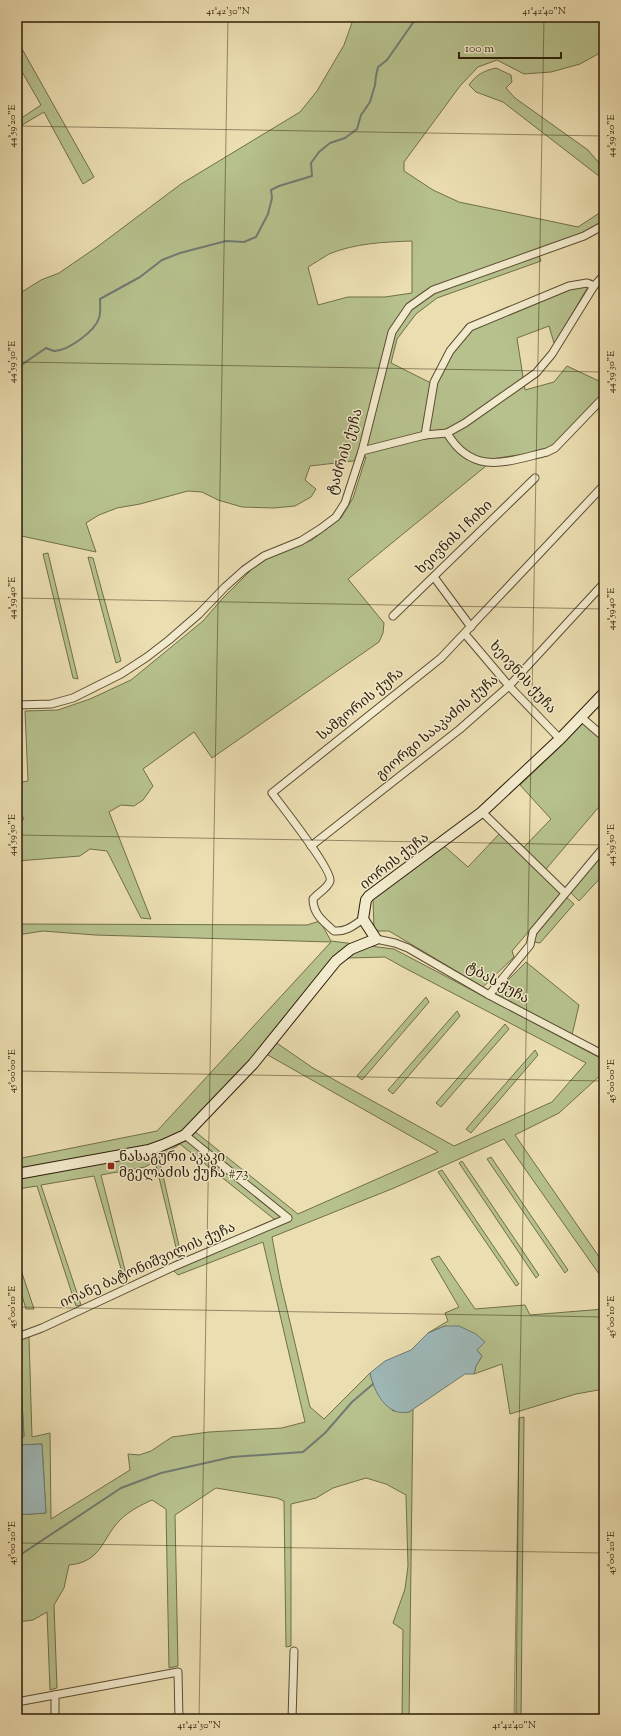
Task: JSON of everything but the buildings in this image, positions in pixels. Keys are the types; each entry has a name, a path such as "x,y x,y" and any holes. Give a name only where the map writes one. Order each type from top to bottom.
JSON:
{"street":[{"name":"ტაძრის ქუჩა","path":"17,705 51,704 73,698 121,674 147,657 199,614 244,570 264,556 301,541 320,529 336,516 345,503 362,451 392,332 409,307 433,290 584,236 604,225"},
{"path":"362,451 425,435 447,433 465,423 536,373 552,354 594,286 604,275"},
{"path":"425,435 428,409 434,382 450,351 470,327 569,286 588,283 594,286"},
{"path":"447,433 460,449 475,460 488,463 497,463 547,452 554,448 604,397"},
{"name":"ხეივნის I ჩიხი","path":"392,616 535,478"},
{"name":"სამგორის ქუჩა","path":"363,919 341,932 334,931 313,908 313,899 320,891 328,886 331,880 330,874 272,794 441,658 471,628 604,485"},
{"path":"434,577 471,628"},
{"name":"გიორგი სააკაძის ქუჩა","path":"311,846 454,734 509,686 604,582"},
{"name":"ხეივნის ქუჩა","path":"465,634 509,686 560,739"},
{"name":"იორის ქუჩა","path":"363,919 366,900 372,893 482,812 582,718 604,693"},
{"path":"582,718 604,737"},
{"path":"482,812 566,892"},
{"path":"489,995 530,945 533,932 604,847"},
{"path":"17,1174 149,1150 163,1146 185,1135 253,1064 336,961 351,949 376,939 363,919"},
{"name":"ტბას ქუჩა","path":"376,939 395,943 408,948 489,995 604,1054"},
{"name":"იოანე ბატონიშვილის ქუჩა","path":"17,1336 42,1328 174,1266 288,1218 185,1135"},
{"path":"292,1719 294,1651"},
{"path":"17,1702 178,1672 179,1719"},
{"path":"55,1695 55,1719"}],"green space":[{"path":"354,17 604,17 604,40 598,54 580,64 551,72 524,74 497,60 478,67 460,86 404,162 404,171 433,190 459,202 578,227 604,210 604,221 583,233 537,250 541,261 437,298 416,314 397,339 391,363 431,383 466,325 572,282 592,280 554,343 549,326 517,338 525,390 554,382 567,366 599,381 604,374 604,395 552,446 544,451 485,460 486,466 348,579 384,623 383,633 379,642 212,758 194,732 143,769 153,786 143,800 134,806 121,805 109,812 151,919 141,918 107,851 90,849 80,856 17,861 17,829 24,818 17,811 17,783 28,781 25,711 58,710 90,699 131,680 203,621 222,599 256,565 270,557 312,540 341,518 353,498 366,457 353,461 310,466 305,480 316,489 311,497 295,506 274,508 242,507 218,500 202,492 188,491 140,504 117,508 99,515 86,523 96,552 17,535 17,295 41,280 59,273 97,247 181,184 300,112 317,91 344,45","holes":["412,241 412,293 385,297 348,297 318,305 308,267 329,254 349,247"]},
{"path":"17,40 94,177 83,184 44,112 17,128 17,121 41,105 17,63"},
{"path":"496,68 511,75 512,82 506,88 515,98 588,150 604,169 604,180 503,102 476,92 469,85 480,74"},
{"path":"48,553 78,679 73,678 43,554"},
{"path":"88,557 93,558 121,661 116,663"},
{"path":"581,722 604,740 604,801 546,869 523,848 551,819 520,785 561,746"},
{"path":"500,833 563,891 512,951 514,957 483,987 389,931 374,931 373,897 443,845 468,867"},
{"path":"604,852 604,874 579,901 570,892"},
{"path":"566,897 574,904 540,943 534,942 535,934"},
{"path":"320,921 331,941 394,949 604,1060 604,1072 559,1113 515,1135 604,1264 604,1281 504,1139 394,1188 272,1237 280,1280 310,1407 324,1419 370,1373 376,1389 393,1411 409,1412 413,1409 409,1719 402,1719 403,1630 393,1623 405,1589 408,1566 406,1495 386,1484 366,1478 333,1488 316,1498 291,1504 291,1646 286,1647 284,1501 277,1498 216,1488 175,1515 178,1666 169,1668 166,1509 152,1500 131,1511 114,1527 95,1554 80,1563 69,1565 64,1588 54,1605 57,1688 50,1690 47,1612 33,1620 17,1622 17,1515 46,1513 42,1444 17,1445 17,1437 24,1436 21,1386 17,1386 17,1340 29,1337 32,1437 50,1433 51,1519 130,1470 128,1454 139,1455 151,1451 172,1437 209,1432 282,1428 305,1422 263,1242 178,1275 168,1265 179,1260 155,1161 145,1167 101,1175 127,1278 124,1279 94,1176 41,1185 81,1305 76,1306 37,1186 17,1189 17,1159 157,1131 331,942 95,935 43,931 17,935 17,924 307,925","holes":["385,957 401,966 586,1063 552,1102 454,1146 313,1068 268,1037 326,972 349,958","259,1050 438,1152 298,1214 193,1130","180,1144 274,1220 182,1259 159,1158"]},
{"path":"526,962 579,1005 572,1035 495,993"},
{"path":"426,997 429,1002 362,1080 357,1076"},
{"path":"457,1011 460,1016 393,1094 388,1090"},
{"path":"505,1024 509,1029 441,1107 436,1103"},
{"path":"535,1050 538,1055 471,1133 466,1129"},
{"path":"491,1157 568,1270 565,1273 487,1159"},
{"path":"462,1161 539,1275 536,1278 459,1163"},
{"path":"442,1170 519,1284 516,1286 438,1172"},
{"path":"439,1256 475,1309 525,1305 530,1315 604,1309 604,1389 576,1394 510,1414 502,1364 474,1374 476,1366 482,1356 477,1350 485,1342 445,1326 428,1333 448,1321 445,1313 459,1307 431,1259"},
{"path":"17,1258 34,1309 26,1309 17,1279"},
{"path":"524,1417 521,1719 516,1719 519,1418"}],"water":[{"path":"445,1326 459,1326 476,1334 485,1342 477,1350 482,1356 476,1366 474,1374 465,1374 409,1412 401,1413 394,1411 383,1402 378,1395 370,1373 385,1361 411,1350 428,1333"},
{"path":"17,1386 21,1386 24,1437 17,1437"},
{"path":"42,1444 46,1513 17,1515 17,1445"}],"waterway":[{"path":"17,368 46,348 54,351 61,350 81,339 97,323 100,311 100,299 140,277 162,260 180,253 226,241 244,242 256,237 268,214 272,198 271,190 279,186 312,176 311,163 319,152 330,143 345,138 357,129 361,115 370,102 378,67 387,60 417,17"},
{"path":"17,1559 20,1555 121,1488 161,1473 232,1457 303,1452 325,1433 352,1402 373,1384"}],"place":[{"name":"ნასაგური აკაკი მგელაძის ქუჩა #73","path":"111,1166"}]}
